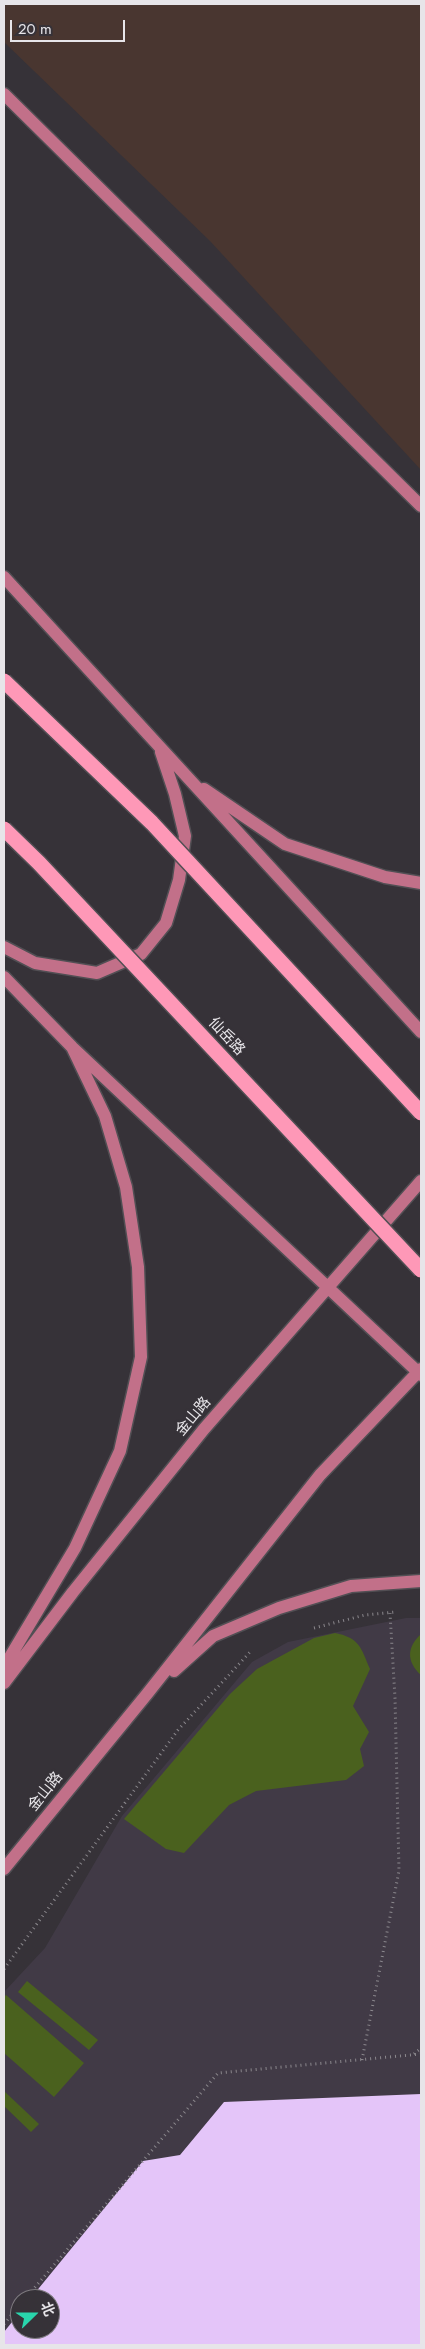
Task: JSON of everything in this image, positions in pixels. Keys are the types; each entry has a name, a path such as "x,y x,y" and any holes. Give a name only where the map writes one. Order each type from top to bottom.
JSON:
{"highway":[{"path":"4,681 152,823 421,1113"},
{"name":"仙岳路","path":"4,829 39,863 421,1270"}],"main road":[{"path":"4,94 421,506"},
{"path":"4,577 421,1032"},
{"path":"4,947 35,963 97,973 141,954 166,923 179,880 185,836 175,794 158,746"},
{"path":"185,776 285,844 385,877 421,883"},
{"path":"4,978 72,1047 420,1372"},
{"path":"4,1667 75,1548 120,1451 140,1357 138,1267 126,1187 105,1116 72,1047"},
{"name":"金山路","path":"4,1684 73,1592 204,1429 421,1181"},
{"name":"金山路","path":"4,1869 147,1694 320,1475 420,1372"},
{"path":"147,1694 213,1636 279,1608 351,1586 421,1581"}],"path":[{"path":"362,2060 400,1871 395,1698 390,1612"},
{"path":"308,1629 365,1615 398,1612"},
{"path":"4,1969 178,1730 254,1647"},
{"path":"413,2055 421,2048"},
{"path":"34,2289 218,2073 421,2054"}],"shaded area":[{"path":"4,4 421,4 421,470 210,241 4,42"},
{"path":"406,1618 421,1618 421,2345 4,2345 4,1992 45,1948 122,1816 252,1662 288,1642"}],"green space":[{"path":"335,1633 355,1641 362,1650 370,1669 353,1706 369,1732 360,1749 364,1766 346,1780 256,1791 229,1805 184,1853 166,1849 124,1819 230,1694 257,1669 314,1638"},
{"path":"421,1634 421,1675 413,1665 410,1654 413,1644"},
{"path":"27,1981 98,2040 89,2050 18,1992"},
{"path":"6,1995 84,2063 54,2097 4,2053 4,1997"},
{"path":"4,2091 39,2124 31,2132 4,2106"}],"building":[{"path":"421,2094 421,2345 4,2345 4,2332 10,2324 10,2339 60,2339 60,2289 38,2289 143,2161 180,2155 224,2102"}]}
